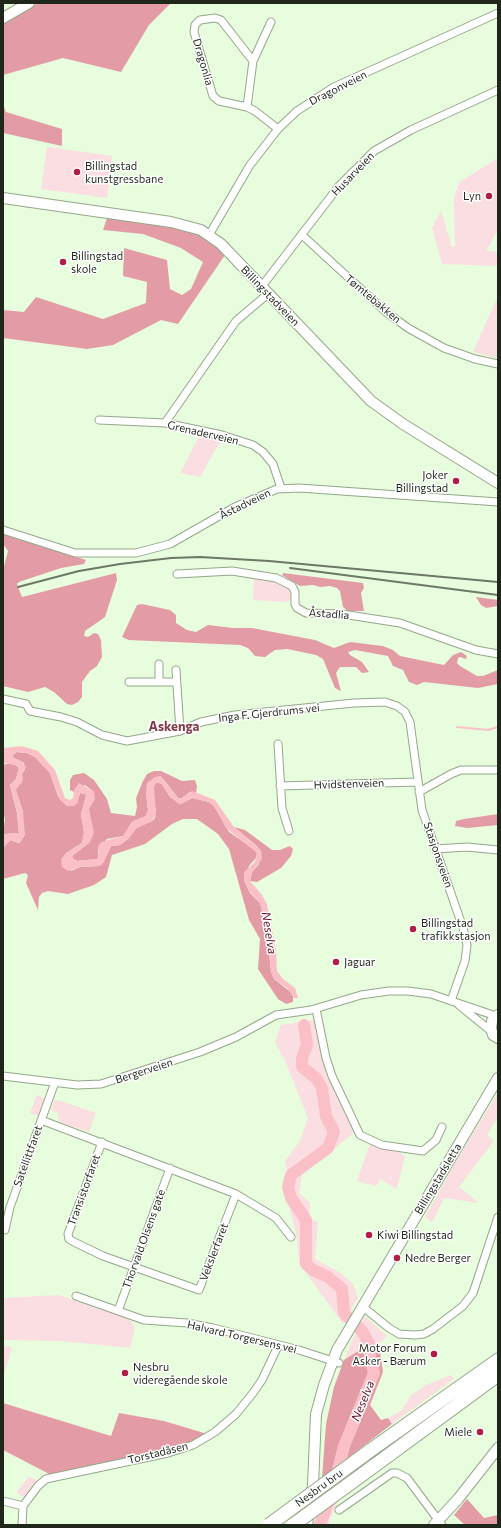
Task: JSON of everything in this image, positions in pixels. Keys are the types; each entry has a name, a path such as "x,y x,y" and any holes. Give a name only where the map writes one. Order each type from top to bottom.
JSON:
{"highway":[{"name":"Nesbru bru","path":"269,1525 368,1452 498,1360"},
{"name":"Nesbru bru","path":"294,1525 498,1375"}],"main road":[{"path":"3,18 29,3"},
{"name":"Billingstadveien","path":"3,198 171,222 201,230 220,244 371,401 403,424 498,483"},
{"path":"496,1038 491,1024 497,1016"},
{"name":"Billingstadsletta","path":"336,1362 363,1307 496,1080 498,1069"},
{"path":"307,1525 316,1450 326,1399 336,1362"},
{"path":"438,1523 498,1448"}],"street":[{"name":"Dragonveien","path":"209,235 250,165 278,129 297,111 314,98 334,87 498,14"},
{"name":"Dragonlia","path":"253,61 225,22 215,18 200,20 195,25 194,32 213,96 219,101 246,107 255,111 278,129"},
{"path":"246,107 253,61 271,22"},
{"name":"Husarveien","path":"165,423 236,321 265,290 302,235 339,186 374,151 410,130 498,90"},
{"name":"Tømtebakken","path":"302,235 386,312 408,328 444,348 475,359 498,364"},
{"name":"Grenaderveien","path":"99,420 165,423 222,435 253,445 263,452 273,464 282,488"},
{"name":"Åstadveien","path":"3,530 75,553 116,554 147,551 170,544 248,500 267,492 282,488 498,502"},
{"name":"Åstadlia","path":"177,574 232,571 276,578 292,586 295,592 295,604 306,613 342,614 400,623 476,650 498,654"},
{"path":"159,664 159,681"},
{"path":"176,670 180,731"},
{"path":"129,682 176,682"},
{"name":"Inga F. Gjerdrums vei","path":"3,699 26,704 30,711 61,717 77,722 102,735 117,739 139,739 180,731 201,722 220,718 277,710 385,702 402,709"},
{"name":"Stasjonsveien","path":"402,709 409,718 411,726 417,782 422,810 463,928 467,945 465,961 451,1001"},
{"path":"278,744 282,808 288,831"},
{"path":"419,792 450,774 461,770 498,770"},
{"name":"Hvidstenveien","path":"280,786 417,782"},
{"path":"435,850 468,847 498,850"},
{"path":"442,1127 436,1140 423,1151 382,1145 360,1136 332,1076 314,1009 361,995 389,991 408,991 431,994 459,1005 497,1016"},
{"path":"459,1005 496,1038"},
{"name":"Bergerveien","path":"3,1076 86,1085 111,1082 200,1052 236,1037 276,1015 314,1009"},
{"name":"Satellittfaret","path":"5,1230 9,1210 55,1082"},
{"name":"Transistorfaret","path":"41,1120 236,1194 276,1218 291,1237"},
{"name":"Transistorfaret","path":"102,1142 68,1234 69,1239 103,1256 133,1267"},
{"name":"Thorvald Olsens gate","path":"118,1311 170,1168"},
{"name":"Vekslerfaret","path":"133,1267 199,1290 236,1194"},
{"path":"3,1203 9,1210"},
{"path":"363,1307 389,1328 399,1334 415,1336 424,1334 433,1329 462,1306 473,1293 498,1217"},
{"name":"Halvard Torgersens vei","path":"76,1296 144,1320 187,1323 212,1328 278,1346 299,1350 336,1362"},
{"name":"Torstadåsen","path":"23,1506 38,1486 46,1479 168,1453 193,1445 216,1432 236,1414 253,1394 262,1380 278,1346"},
{"path":"339,1510 392,1473 397,1473 407,1478 438,1523"},
{"path":"3,1501 23,1506 22,1525"}],"shaded area":[{"path":"38,3 171,3 149,25 121,72 63,58 3,75 3,22"},
{"path":"3,105 6,112 62,129 62,146 3,133"},
{"name":"Billingstad kunstgressbane","path":"47,147 112,156 107,198 41,189"},
{"path":"498,158 498,232 495,234 490,245 485,250 498,252 498,266 442,264 432,228 441,211 452,247 455,247 454,199 458,185 461,181"},
{"path":"107,218 189,229 208,239 225,255 178,324 161,320 113,345 87,349 3,338 3,310 24,312 36,297 103,319 146,303 147,282 123,276 124,248 167,260 170,289 182,295 191,289 203,262 181,248 143,234 103,230"},
{"path":"498,298 498,358 473,352"},
{"path":"200,435 221,440 200,477 180,473"},
{"path":"3,534 86,560 84,564 61,568 19,582 17,584 22,597 116,573 117,580 105,617 85,631 84,636 88,637 94,633 98,634 101,640 102,657 97,666 90,671 82,682 82,697 78,702 72,705 67,704 54,692 45,687 28,692 3,686 3,570 8,551 3,544"},
{"path":"283,573 363,583 364,588 361,593 364,611 348,611 343,607 340,591 337,588 313,585 300,586 282,575"},
{"path":"254,577 283,583 292,591 292,599 286,602 253,600"},
{"path":"476,597 498,600 498,606 486,608 481,605"},
{"path":"142,604 170,610 176,615 176,623 187,630 196,632 208,625 233,628 252,628 315,640 334,648 350,642 383,646 393,650 400,656 444,665 453,655 461,652 467,656 466,659 460,657 458,658 457,663 460,666 477,676 483,676 498,670 498,684 478,688 424,682 417,685 409,682 403,670 393,666 388,656 355,650 348,652 350,655 362,662 369,672 362,673 356,667 340,667 336,673 341,691 335,688 323,659 316,655 287,649 275,650 265,657 255,656 248,648 240,645 129,640 122,637 137,605"},
{"path":"16,752 27,753 35,757 50,773 58,796 67,806 73,806 77,803 80,793 85,794 86,796 81,814 84,833 82,843 66,853 71,871 80,867 99,866 103,863 111,846 120,845 128,839 136,828 152,821 155,818 156,810 154,802 154,787 156,782 162,784 170,797 183,803 192,798 209,802 214,806 229,832 257,853 256,858 249,866 244,880 250,893 260,903 263,914 263,927 268,943 271,972 274,979 293,994 293,1002 286,1004 278,999 258,969 260,939 249,920 229,849 218,834 197,819 183,819 172,824 145,844 112,855 106,877 94,885 68,894 48,891 42,893 39,897 38,910 26,883 28,875 25,873 3,879 3,848 10,840 19,843 23,812 16,788 22,782 22,774 25,769 24,763 12,757"},
{"path":"10,763 18,766 19,768 16,779 10,785 17,813 19,833 5,834 3,836 5,819 3,813 3,765"},
{"path":"154,771 161,771 182,781 195,780 197,786 196,793 190,792 182,798 178,798 160,776 146,792 148,810 146,816 132,822 123,836 107,839 98,850 98,859 77,861 73,859 72,856 90,842 89,807 94,792 85,785 74,790 74,792 70,790 70,780 73,775 84,773 94,780 107,799 111,813 135,816 137,807 136,798 143,781 147,774"},
{"path":"498,814 498,825 467,828 455,826 456,821"},
{"path":"234,827 245,830 272,850 280,850 290,846 293,849 291,856 281,868 257,882 250,881 252,872 259,864 258,847"},
{"path":"314,1020 355,1132 302,1175 299,1193 310,1203 309,1219 318,1222 315,1259 341,1273 353,1284 358,1298 343,1324 299,1263 297,1238 283,1183 287,1170 285,1161 300,1141 308,1118 286,1063 275,1042 281,1025"},
{"path":"498,1093 498,1117 487,1135 494,1141 459,1187 479,1203 444,1198 432,1223 425,1217 459,1156"},
{"path":"37,1095 46,1099 40,1117 30,1113"},
{"path":"55,1099 96,1113 89,1132 59,1122 60,1120 57,1117 58,1113 51,1110"},
{"path":"370,1143 397,1151 405,1156 397,1189 380,1179 376,1186 357,1181"},
{"path":"58,1295 129,1318 135,1328 130,1348 61,1341 3,1340 3,1298"},
{"path":"365,1316 387,1336 380,1343 380,1352 366,1346 344,1360 355,1334"},
{"path":"3,1345 12,1348 3,1378"},
{"path":"366,1346 380,1352 383,1372 370,1405 381,1420 388,1418 392,1424 322,1478 326,1424 334,1387 344,1360"},
{"path":"451,1375 454,1379 392,1424 388,1418 402,1410 411,1395 426,1385"},
{"path":"3,1403 111,1436 119,1413 164,1421 204,1433 208,1436 163,1452 55,1477 3,1450"},
{"path":"28,1477 37,1480 24,1498 17,1492"},
{"path":"467,1499 484,1518 498,1515 498,1524 465,1525 454,1515"},
{"path":"338,1500 328,1525 313,1525 315,1518"}],"water":[{"path":"22,746 38,751 55,770 65,798 70,800 73,798 74,790 79,783 94,792 95,799 89,809 94,833 90,842 72,856 75,861 97,859 99,852 98,847 101,842 123,836 133,821 146,816 148,810 146,792 147,783 155,777 160,776 178,798 182,798 192,791 215,800 234,827 261,850 262,859 252,872 250,881 262,895 267,904 276,950 277,971 283,979 295,988 298,998 294,998 287,988 274,979 271,972 268,943 263,927 263,914 260,903 249,891 244,880 244,872 255,862 257,853 226,828 216,809 209,802 192,798 179,804 170,797 162,784 156,782 154,787 156,814 152,821 137,828 128,839 120,845 111,846 103,863 99,866 80,867 68,871 62,867 61,859 66,853 82,843 84,833 81,814 86,796 85,794 80,793 77,803 73,806 67,806 60,800 50,773 35,757 27,753 16,752 12,757 21,761 26,767 22,774 23,780 16,790 23,812 25,835 20,843 10,840 3,848 3,836 5,834 19,833 17,813 10,785 16,779 19,768 15,765 3,763 3,748"}],"waterway":[{"path":"457,727 488,730 498,727"},
{"name":"Neselva","path":"304,1025 307,1045 302,1058 302,1067 316,1078 322,1088 326,1116 334,1132 328,1148 291,1175 288,1187 291,1198 306,1220 306,1264 313,1270 328,1277 342,1289 344,1313 362,1331 369,1343 374,1373 344,1446 334,1486 320,1525"}],"railway":[{"path":"18,587 79,571 120,564 171,558 200,557 269,561 498,582"},
{"path":"290,568 498,595"}],"place":[{"name":"Billingstad kunstgressbane","path":"77,172"},
{"name":"Lyn","path":"489,196"},
{"name":"Billingstad skole","path":"63,262"},
{"name":"Joker Billingstad","path":"456,481"},
{"name":"Billingstad trafikkstasjon","path":"413,929"},
{"name":"Jaguar","path":"336,962"},
{"name":"Kiwi Billingstad","path":"369,1235"},
{"name":"Nedre Berger","path":"397,1258"},
{"name":"Motor Forum Asker - Bærum","path":"434,1354"},
{"name":"Nesbru videregående skole","path":"125,1373"},
{"name":"Miele","path":"480,1432"}],"district":[{"name":"Askenga","path":"174,727"}]}
